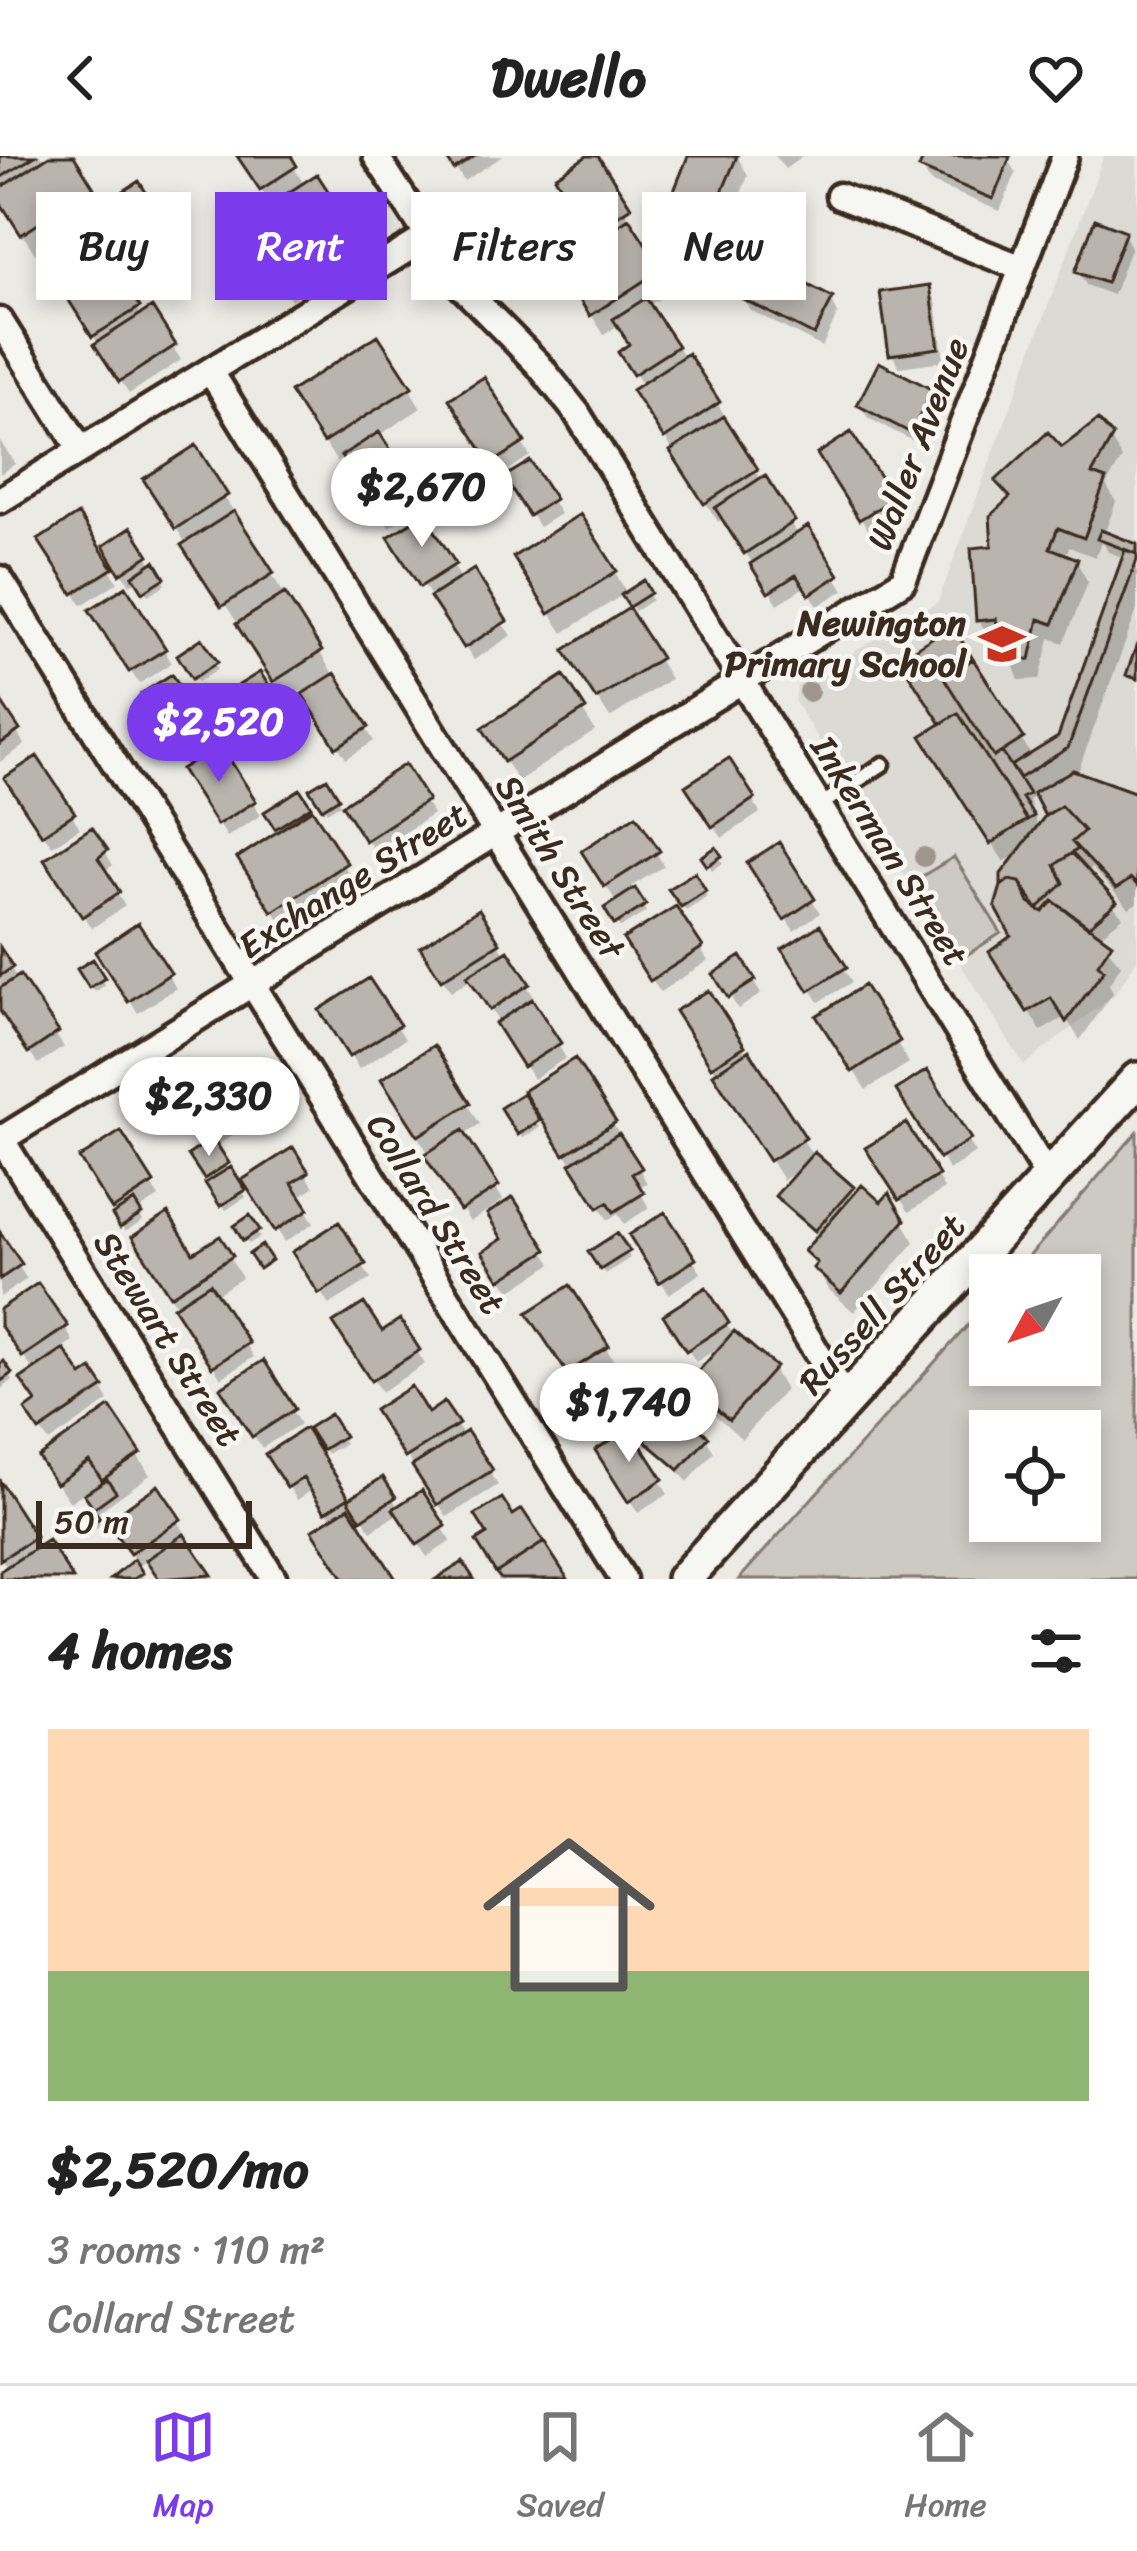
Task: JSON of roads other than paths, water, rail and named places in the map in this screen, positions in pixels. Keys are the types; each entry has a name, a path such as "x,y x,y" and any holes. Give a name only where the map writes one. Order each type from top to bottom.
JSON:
{"street":[{"name":"Inkerman Street","path":"376,156 411,212"},
{"name":"Waller Avenue","path":"743,681 891,591 908,574 1065,156"},
{"path":"839,196 1022,268"},
{"path":"0,500 411,247"},
{"name":"Inkerman Street","path":"472,300 569,401 1048,1177"},
{"path":"0,321 81,450"},
{"name":"Smith Street","path":"211,372 848,1401"},
{"name":"Collard Street","path":"0,579 623,1579"},
{"name":"Exchange Street","path":"0,1139 743,681"},
{"name":"Russell Street","path":"684,1579 1137,1080"},
{"name":"Stewart Street","path":"0,1139 274,1579"}],"lane":[{"path":"820,806 883,764"}],"place":[{"name":"Newington Primary School","path":"1002,644"}]}
